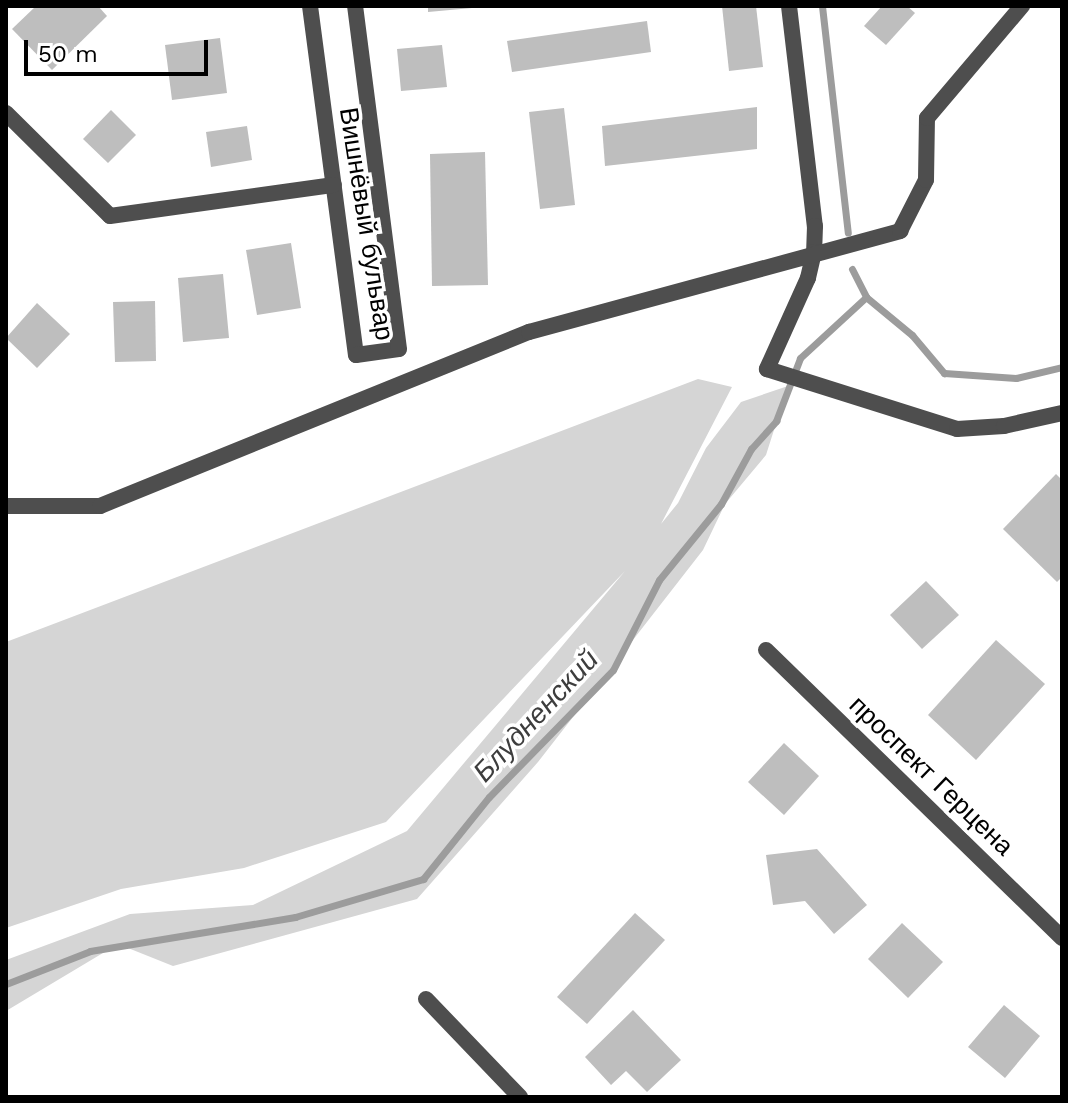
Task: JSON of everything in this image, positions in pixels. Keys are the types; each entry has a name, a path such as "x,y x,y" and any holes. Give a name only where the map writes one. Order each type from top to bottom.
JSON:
{"street":[{"name":"Вишнёвый бульвар","path":"310,6 356,355 399,349 355,6"},
{"path":"789,6 815,226 813,258 767,369 957,429 1004,426 1062,413"},
{"path":"6,506 100,506 529,332 813,258 900,231 926,180 927,118 1022,6"},
{"path":"6,113 110,216 334,185"},
{"name":"проспект Герцена","path":"766,650 1062,938"},
{"path":"426,999 520,1097"}],"shaded area":[{"path":"698,379 732,387 661,524 678,503 706,448 741,402 788,386 766,455 725,504 703,550 538,762 417,899 173,966 118,944 6,1011 6,960 130,914 253,905 407,831 625,571 386,822 244,868 121,889 6,928 6,642"}],"building":[{"path":"36,6 98,6 107,16 52,70 12,29"},
{"path":"428,6 472,6 472,8 428,12"},
{"path":"722,6 756,6 763,67 729,71"},
{"path":"882,6 907,6 915,13 886,45 864,26"},
{"path":"647,21 651,52 512,72 507,41"},
{"path":"220,38 227,93 172,100 165,45"},
{"path":"442,45 447,87 401,91 397,49"},
{"path":"757,107 757,149 605,166 602,126"},
{"path":"564,108 575,205 540,209 529,112"},
{"path":"111,110 136,135 108,163 83,139"},
{"path":"247,126 252,160 211,167 206,132"},
{"path":"485,152 488,285 432,286 430,154"},
{"path":"291,243 301,308 257,315 246,250"},
{"path":"223,274 229,338 183,342 178,278"},
{"path":"155,301 156,361 115,362 113,302"},
{"path":"37,303 70,334 37,368 6,338"},
{"path":"1056,474 1062,480 1062,577 1057,582 1003,529"},
{"path":"926,581 959,615 922,649 890,615"},
{"path":"996,640 1045,684 976,760 928,715"},
{"path":"784,743 819,776 784,815 748,782"},
{"path":"817,849 867,905 834,934 805,901 773,905 766,855"},
{"path":"635,913 665,940 587,1024 557,997"},
{"path":"902,923 943,962 908,998 868,959"},
{"path":"1004,1005 1040,1036 1005,1078 968,1047"},
{"path":"633,1010 681,1060 647,1092 626,1071 611,1085 585,1057"}],"waterway":[{"path":"822,6 848,233"},
{"path":"852,269 866,297"},
{"name":"Блудненский","path":"6,984 90,951 295,917 423,879 489,797 613,670 659,580 721,504 751,449 776,421 800,358 866,297 912,335 944,373 1016,378 1062,367"}]}
